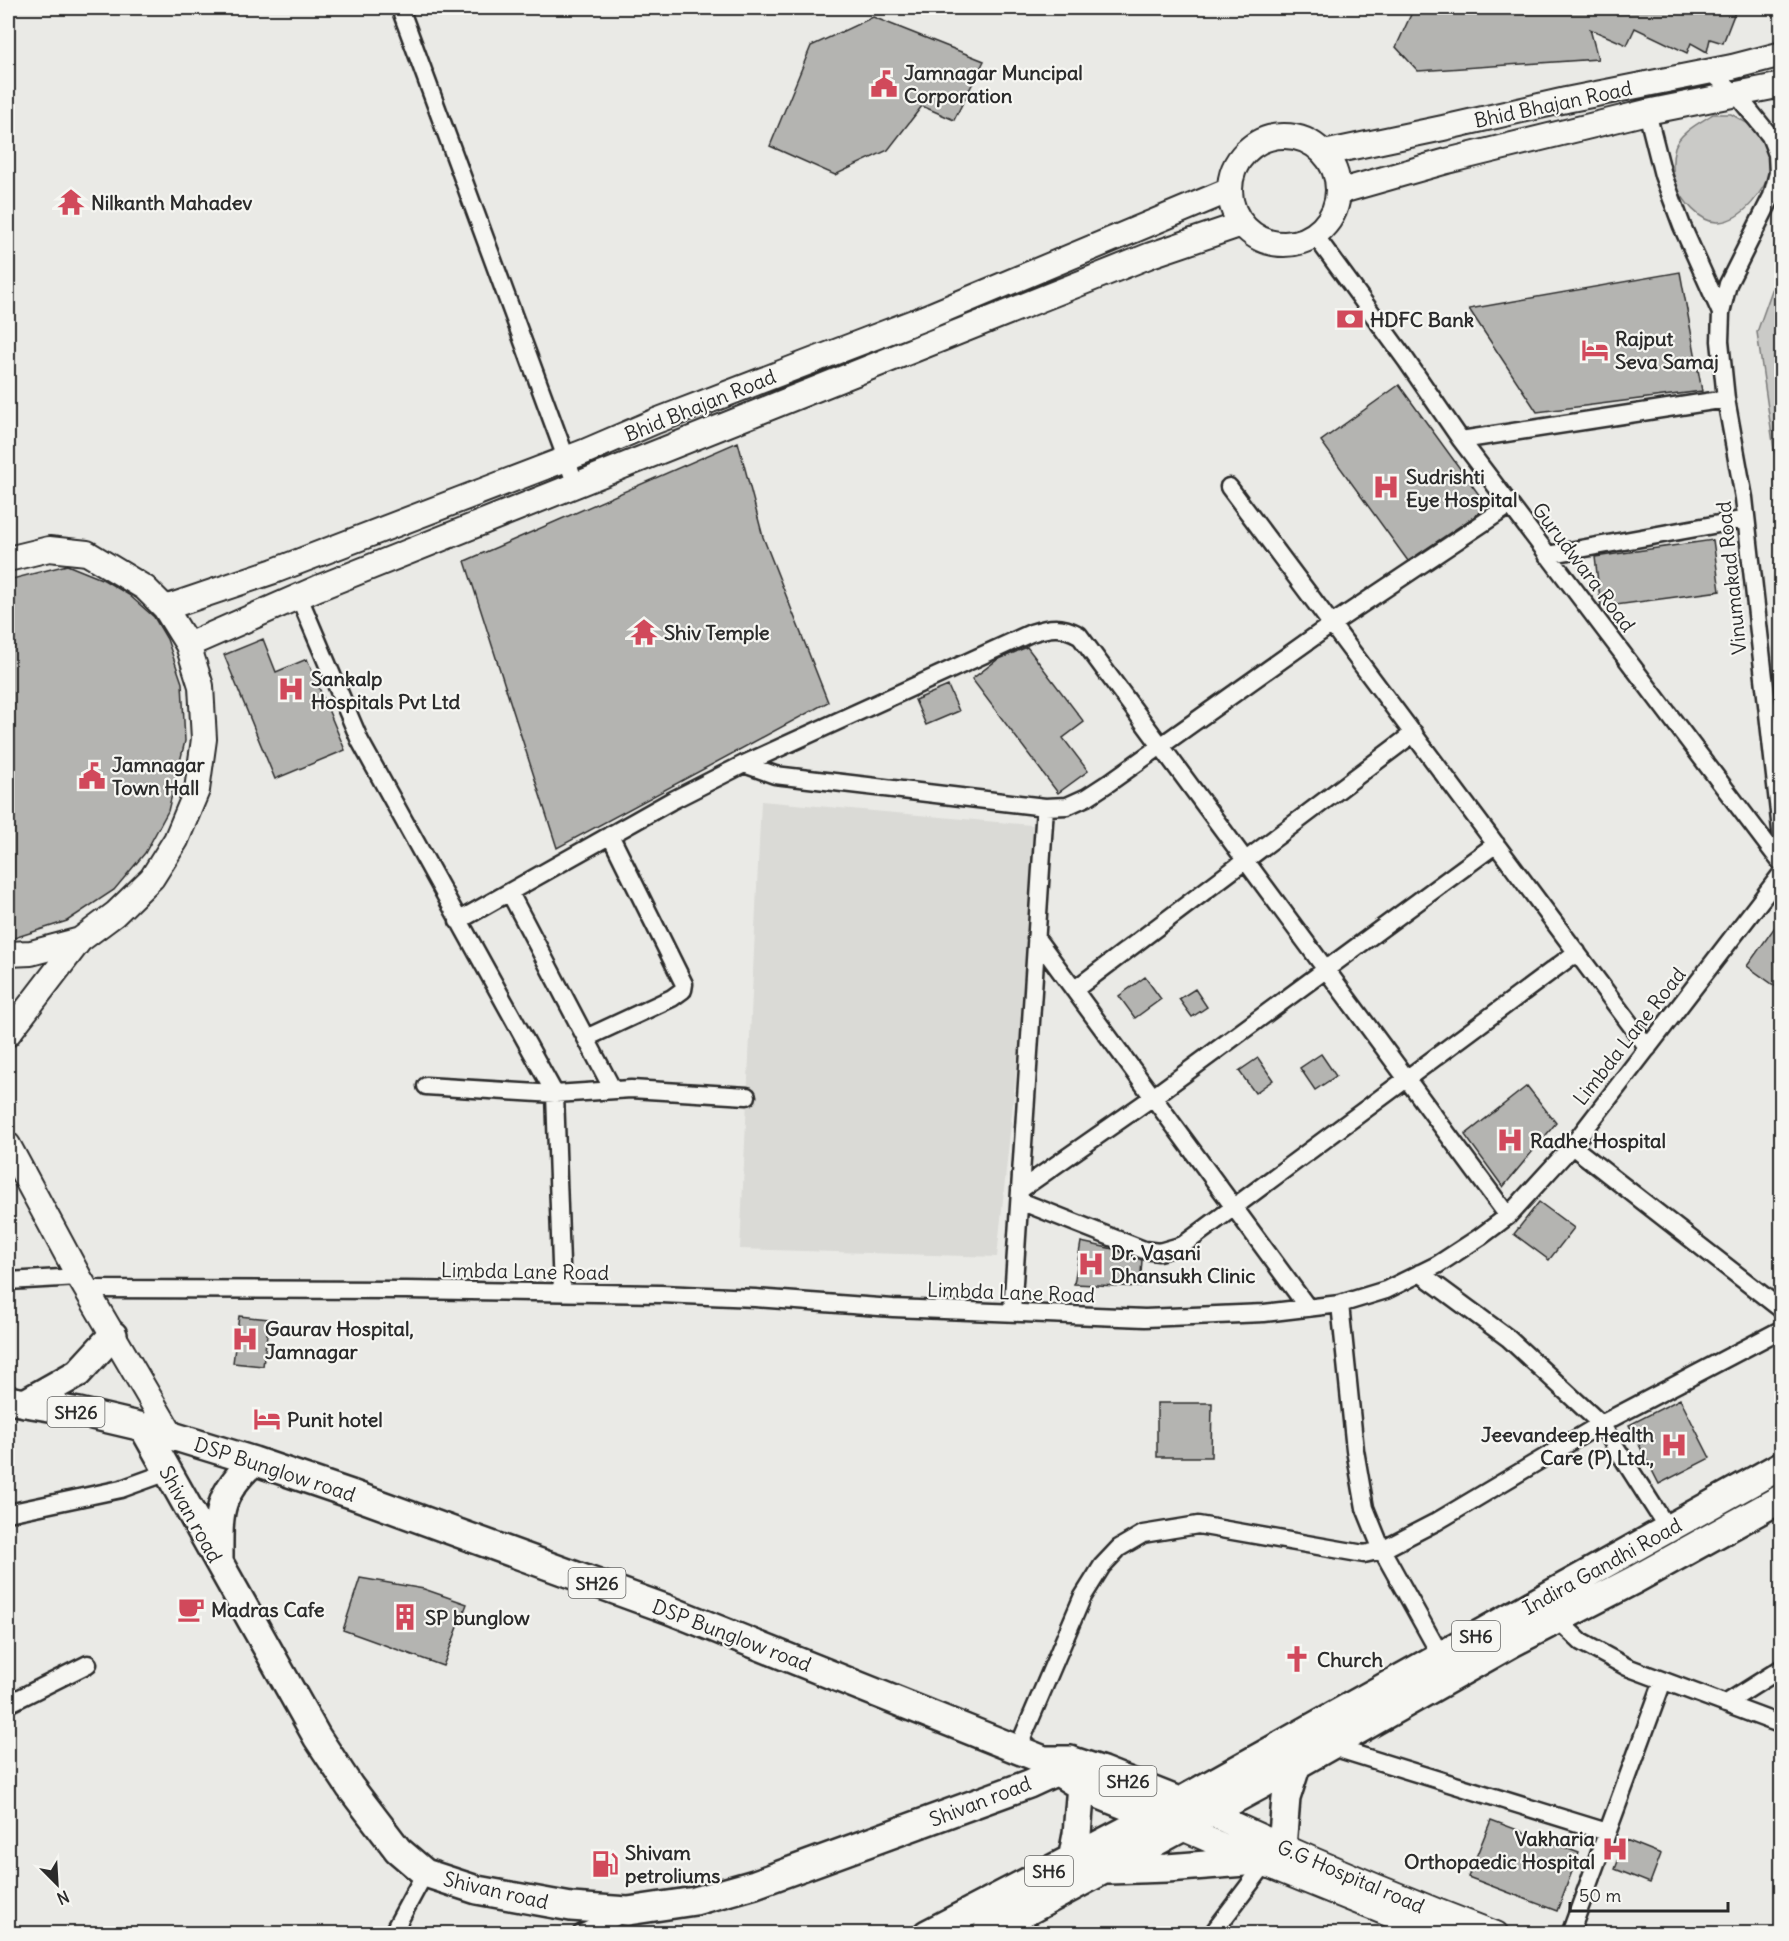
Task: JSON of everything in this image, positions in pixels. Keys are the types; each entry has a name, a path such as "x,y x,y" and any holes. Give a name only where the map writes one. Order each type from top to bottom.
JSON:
{"main road":[{"name":"Bhid Bhajan Road","path":"1324,153 1782,54"},
{"name":"Bhid Bhajan Road","path":"1338,192 1447,161 1647,112 1782,85"},
{"path":"1274,137 1293,137 1310,142 1324,153 1333,167 1338,183 1337,200 1332,216 1321,229 1307,239 1291,244 1274,243 1257,236 1242,224 1233,208 1230,190 1233,172 1242,156 1256,144 1274,137"},
{"name":"Bhid Bhajan Road","path":"165,608 274,571 566,459 666,417 924,318 1230,190"},
{"name":"Bhid Bhajan Road","path":"188,645 299,597 1151,255 1242,224"},
{"path":"8,559 49,549 87,553 145,588 165,608 188,645 201,686 204,739 197,790 176,840 152,878 115,914 80,940 8,1034"},
{"path":"8,954 31,953 80,940"},
{"path":"8,1145 112,1335 172,1436"},
{"path":"16,1401 78,1373 112,1335"},
{"name":"SH26","path":"16,1401 143,1427"},
{"name":"DSP Bunglow road","path":"143,1427 354,1495 667,1609 1018,1748 1171,1813"},
{"name":"Shivan road","path":"143,1427 316,1737 398,1850 424,1874 477,1890 572,1907 628,1911 695,1901 755,1884 1029,1784 1056,1764"},
{"path":"219,1566 219,1521 225,1496 237,1477 254,1461"},
{"name":"Indira Gandhi Road","path":"1171,1813 1441,1656 1782,1465"},
{"name":"Indira Gandhi Road","path":"1209,1814 1557,1619 1636,1579 1782,1498"},
{"name":"DSP Bunglow road","path":"1056,1764 1081,1785 1171,1813 1209,1814"},
{"path":"1104,1870 1167,1868 1268,1857 1297,1764"},
{"path":"1072,1860 1077,1834 1081,1785"},
{"name":"G.G Hospital road","path":"1171,1813 1437,1934"},
{"name":"SH6","path":"927,1934 1072,1860 1171,1813"},
{"name":"SH6","path":"986,1934 1104,1870 1171,1813"},
{"name":"G.G Hospital road","path":"1209,1814 1268,1857 1398,1897 1496,1934"}],"street":[{"path":"400,8 576,485"},
{"name":"Vinumakad Road","path":"1710,71 1737,94 1770,136 1780,171 1772,196 1728,284 1721,313 1720,341 1726,399 1746,519 1782,838"},
{"name":"Vinumakad Road","path":"1647,112 1675,206 1721,313"},
{"name":"Gurudwara Road","path":"1314,234 1461,440 1782,864"},
{"path":"1461,440 1726,399"},
{"path":"1229,487 1648,1048"},
{"path":"744,764 775,775 1045,807 1067,806 1087,797 1332,624 1510,505"},
{"path":"1548,555 1746,519"},
{"path":"299,597 360,741 555,1094 562,1292"},
{"path":"458,921 744,764 1009,643 1052,626 1068,629 1079,635 1508,1216"},
{"path":"1074,990 1414,733"},
{"path":"1012,1313 1045,807"},
{"path":"586,1038 672,998 683,990 684,984 610,836"},
{"path":"1020,1195 1496,844"},
{"name":"Limbda Lane Road","path":"8,1281 755,1298 893,1308 1145,1318 1264,1313 1340,1304 1386,1290 1437,1265 1508,1216 1572,1146 1782,873"},
{"path":"510,893 614,1090"},
{"path":"1036,938 1308,1308"},
{"path":"1020,1195 1144,1250 1160,1252 1182,1245 1577,952"},
{"path":"426,1086 555,1094 631,1089 747,1096"},
{"path":"1572,1146 1782,1310"},
{"path":"1420,1273 1508,1338 1600,1424 1668,1529"},
{"path":"1340,1304 1365,1508 1382,1550 1441,1656"},
{"path":"1018,1748 1082,1598 1102,1566 1119,1548 1143,1534 1198,1526 1364,1554 1382,1550 1436,1522 1600,1424 1782,1329"},
{"path":"8,1513 121,1489 168,1472"},
{"path":"1557,1619 1581,1641 1628,1667 1782,1725"},
{"path":"8,1704 88,1664"},
{"path":"1725,1704 1782,1668"},
{"path":"1570,1934 1663,1681"},
{"path":"1329,1746 1607,1832"},
{"path":"1212,1934 1268,1857"},
{"path":"393,1934 424,1874"},
{"path":"581,1934 628,1911"}],"shaded area":[{"path":"1713,114 1731,114 1754,127 1766,138 1773,169 1758,195 1745,210 1729,220 1719,222 1705,219 1687,203 1679,190 1673,171 1674,151 1681,137"},
{"path":"1781,265 1781,498 1757,332"},
{"path":"761,801 1042,826 997,1257 740,1249"}],"building":[{"path":"1414,8 1727,8 1735,12 1723,43 1710,39 1707,52 1691,43 1687,53 1635,28 1627,45 1590,29 1598,59 1418,71 1396,47"},
{"name":"Jamnagar Muncipal Corporation","path":"873,17 984,61 954,120 922,106 888,150 835,175 770,146 811,46"},
{"name":"Rajput Seva Samaj","path":"1680,272 1702,391 1537,412 1469,309"},
{"path":"1399,385 1488,507 1408,561 1321,441"},
{"name":"Shiv Temple","path":"738,442 763,537 828,702 557,848 465,561"},
{"path":"1713,540 1720,591 1601,607 1595,557"},
{"name":"Jamnagar Town Hall","path":"67,565 104,580 129,595 154,617 167,639 182,683 185,741 168,811 145,853 114,890 67,921 8,940 8,580"},
{"path":"263,639 276,672 307,659 345,750 275,779 224,655"},
{"path":"1027,647 1084,722 1063,738 1088,771 1058,793 972,679 997,660"},
{"path":"948,686 959,711 926,725 915,700"},
{"path":"1782,917 1782,991 1747,966"},
{"path":"1145,977 1161,999 1135,1018 1119,996"},
{"path":"1195,989 1207,1007 1192,1017 1179,999"},
{"path":"1321,1054 1336,1076 1315,1090 1300,1068"},
{"path":"1258,1058 1273,1080 1255,1093 1239,1071"},
{"path":"1527,1086 1556,1123 1503,1187 1465,1135"},
{"path":"1539,1202 1574,1228 1549,1260 1514,1234"},
{"path":"1081,1242 1113,1249 1142,1260 1140,1287 1074,1284"},
{"path":"239,1316 269,1319 263,1366 233,1363"},
{"path":"1680,1399 1710,1458 1659,1484 1629,1425"},
{"path":"1157,1403 1212,1403 1211,1457 1157,1457"},
{"name":"SP bunglow","path":"360,1578 424,1589 467,1604 443,1666 343,1630"},
{"path":"1491,1820 1579,1853 1557,1911 1468,1877"},
{"path":"1626,1840 1661,1854 1650,1883 1615,1869"}],"place":[{"name":"Jamnagar Muncipal Corporation","path":"884,84"},
{"name":"Nilkanth Mahadev","path":"71,202"},
{"name":"HDFC Bank","path":"1350,319"},
{"name":"Rajput Seva Samaj","path":"1595,350"},
{"name":"Sudrishti Eye Hospital","path":"1386,487"},
{"name":"Shiv Temple","path":"644,632"},
{"name":"Sankalp Hospitals Pvt Ltd","path":"291,689"},
{"name":"Jamnagar Town Hall","path":"92,776"},
{"name":"Radhe Hospital","path":"1510,1140"},
{"name":"Dr. Vasani Dhansukh Clinic","path":"1091,1264"},
{"name":"Gaurav Hospital, Jamnagar","path":"245,1339"},
{"name":"Punit hotel","path":"267,1419"},
{"name":"Jeevandeep Health Care (P) Ltd.,","path":"1674,1445"},
{"name":"Madras Cafe","path":"191,1609"},
{"name":"SP bunglow","path":"405,1617"},
{"name":"Church","path":"1297,1659"},
{"name":"Vakharia Orthopaedic Hospital","path":"1615,1849"},
{"name":"Shivam petroliums","path":"605,1864"}]}
